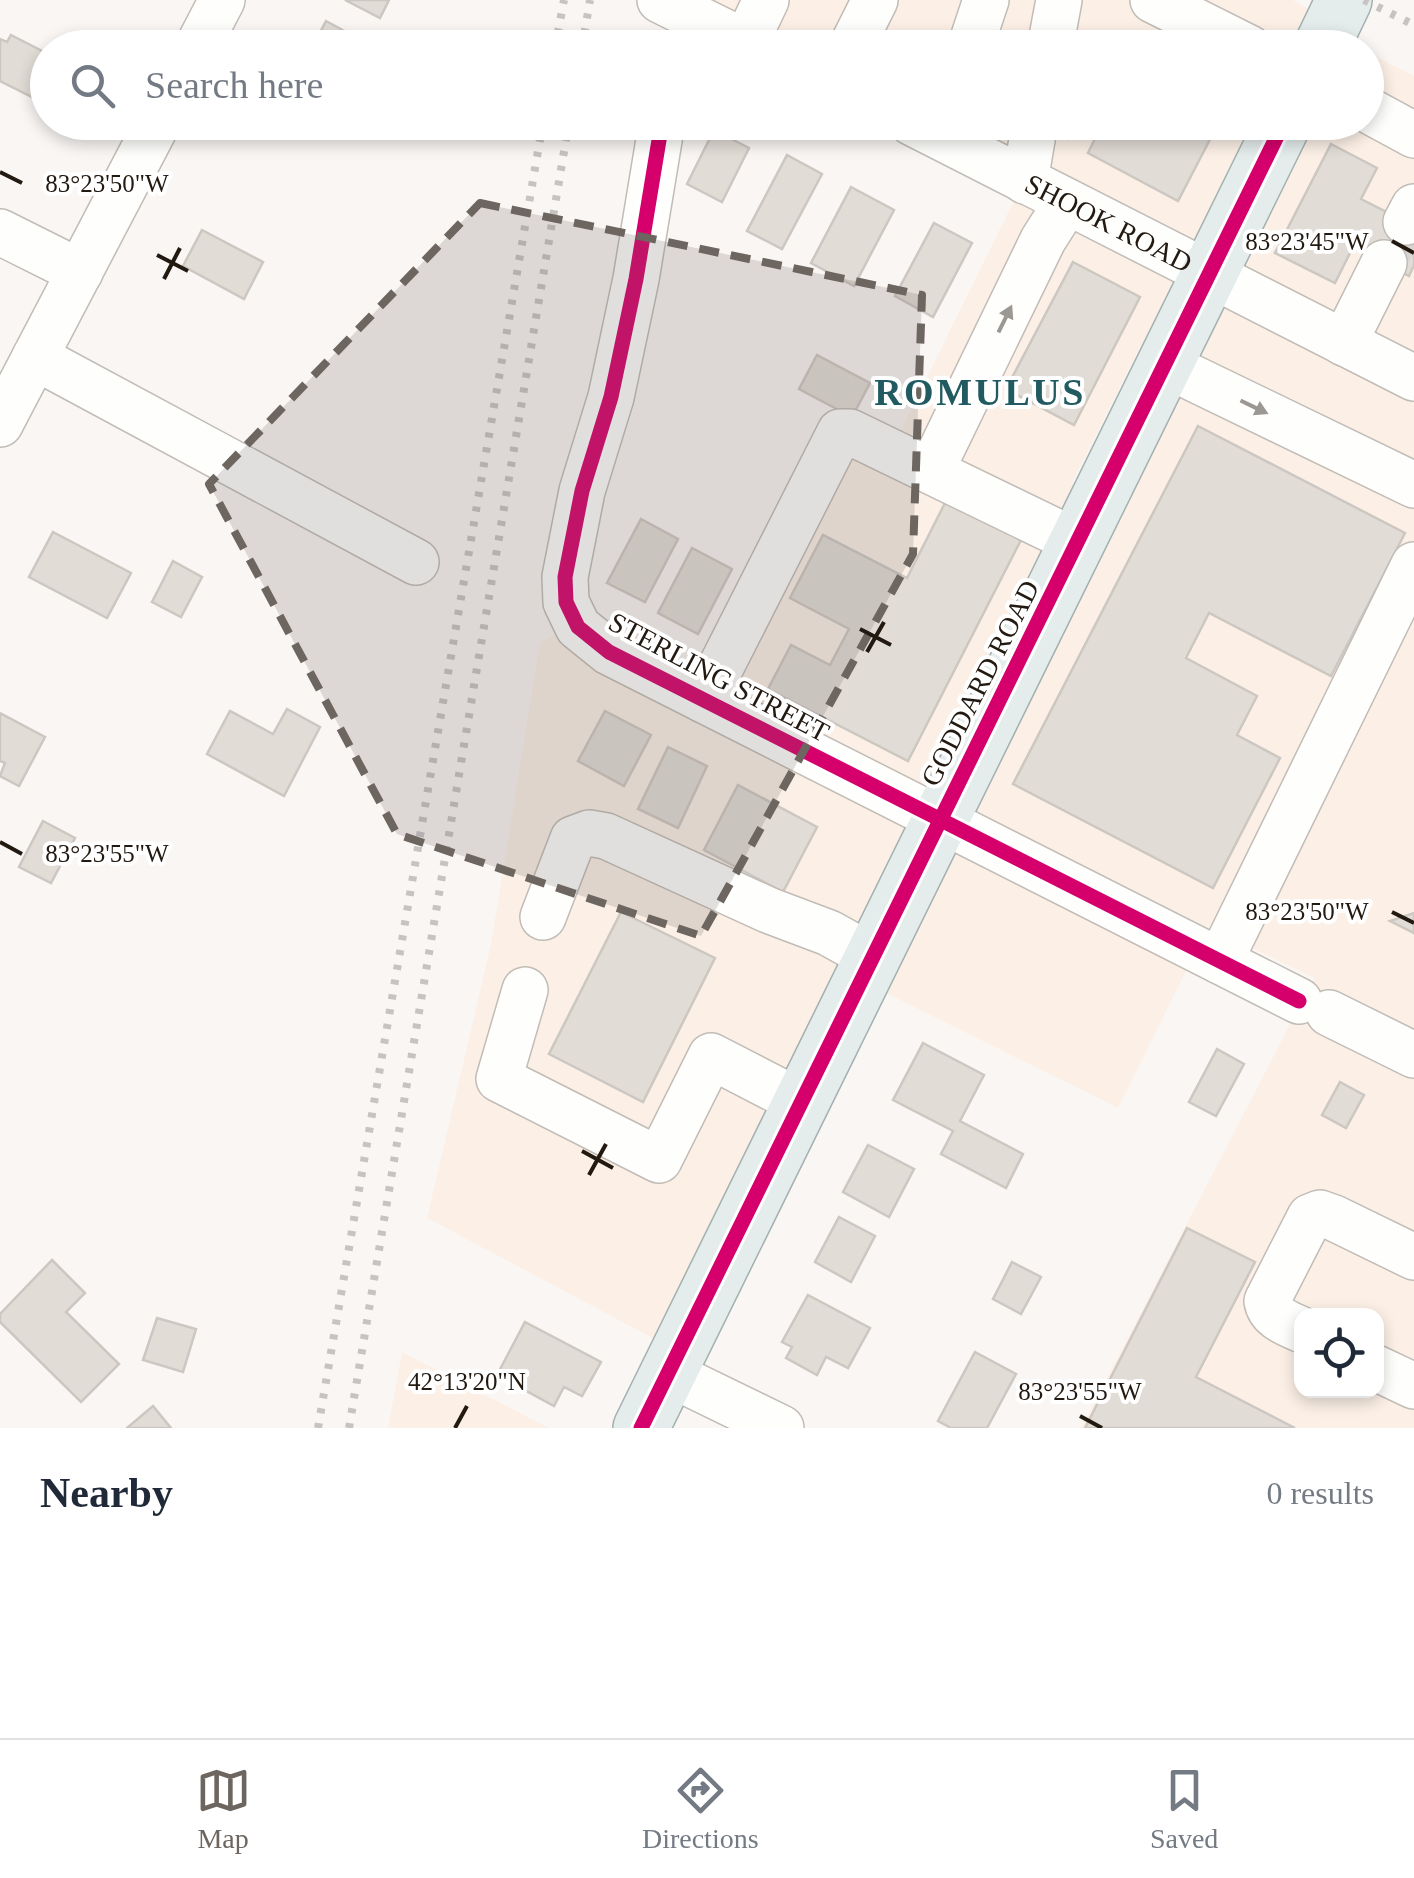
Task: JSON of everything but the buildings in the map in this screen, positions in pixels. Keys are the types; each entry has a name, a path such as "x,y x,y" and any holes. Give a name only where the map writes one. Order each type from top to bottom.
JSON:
{"main road":[{"path":"1330,30 1344,0"},
{"name":"GODDARD ROAD","path":"641,1428 1275,140"}],"street":[{"path":"206,30 222,0"},
{"path":"756,30 766,0"},
{"path":"860,30 875,0"},
{"path":"976,30 986,0"},
{"path":"1053,30 1059,0"},
{"path":"1153,0 1213,30"},
{"path":"672,19 705,30"},
{"path":"1384,119 1414,135"},
{"path":"0,424 149,140"},
{"name":"STERLING STREET","path":"659,140 618,363 582,491 565,577 566,602 578,627 608,652 1414,1055"},
{"name":"SHOOK ROAD","path":"954,140 1025,181 1414,378"},
{"path":"1025,181 1032,140"},
{"path":"932,469 1043,240 1067,202"},
{"path":"0,232 80,272"},
{"path":"1344,343 1384,263"},
{"path":"35,357 416,562"},
{"path":"1166,365 1414,485"},
{"path":"704,700 840,432 850,432 932,469 1079,543"},
{"path":"1220,960 1414,565"},
{"path":"542,916 573,839 589,833 606,836 768,910 829,933 872,957"},
{"path":"525,990 500,1080 659,1160 711,1056 802,1104"},
{"path":"1294,1326 1277,1318 1268,1309 1267,1301 1310,1217 1320,1213 1334,1218 1414,1258"},
{"path":"668,1372 780,1428"},
{"path":"1384,1372 1414,1386"}],"highlighted area":[{"path":"480,203 922,295 913,554 701,936 397,834 209,484"}],"shaded area":[{"path":"699,0 1293,0 1315,13 1307,30 760,30"},
{"path":"1384,61 1414,76 1414,1428 1081,1428 1314,978 1208,927 1118,1108 880,990 1296,140 1384,140"},
{"path":"987,140 1255,140 1157,346 1140,348 1072,483 1080,498 1044,575 1025,579 959,718 965,734 664,1344 427,1218 491,944 540,642 559,632 609,672 682,715 835,414 895,442 1033,162"},
{"path":"402,1352 549,1428 388,1428"}],"tunnel":[{"path":"1395,242 1414,252"}],"railway":[{"path":"558,30 564,0"},
{"path":"585,30 590,0"},
{"path":"1364,0 1414,25"},
{"path":"318,1428 540,140"},
{"path":"349,1428 566,140"}],"cycle path":[{"path":"659,140 611,397 582,491 565,577 566,602 578,627 609,652 1299,1001"},
{"path":"641,1428 1275,140"}],"district":[{"name":"ROMULUS","path":"980,392"}]}
